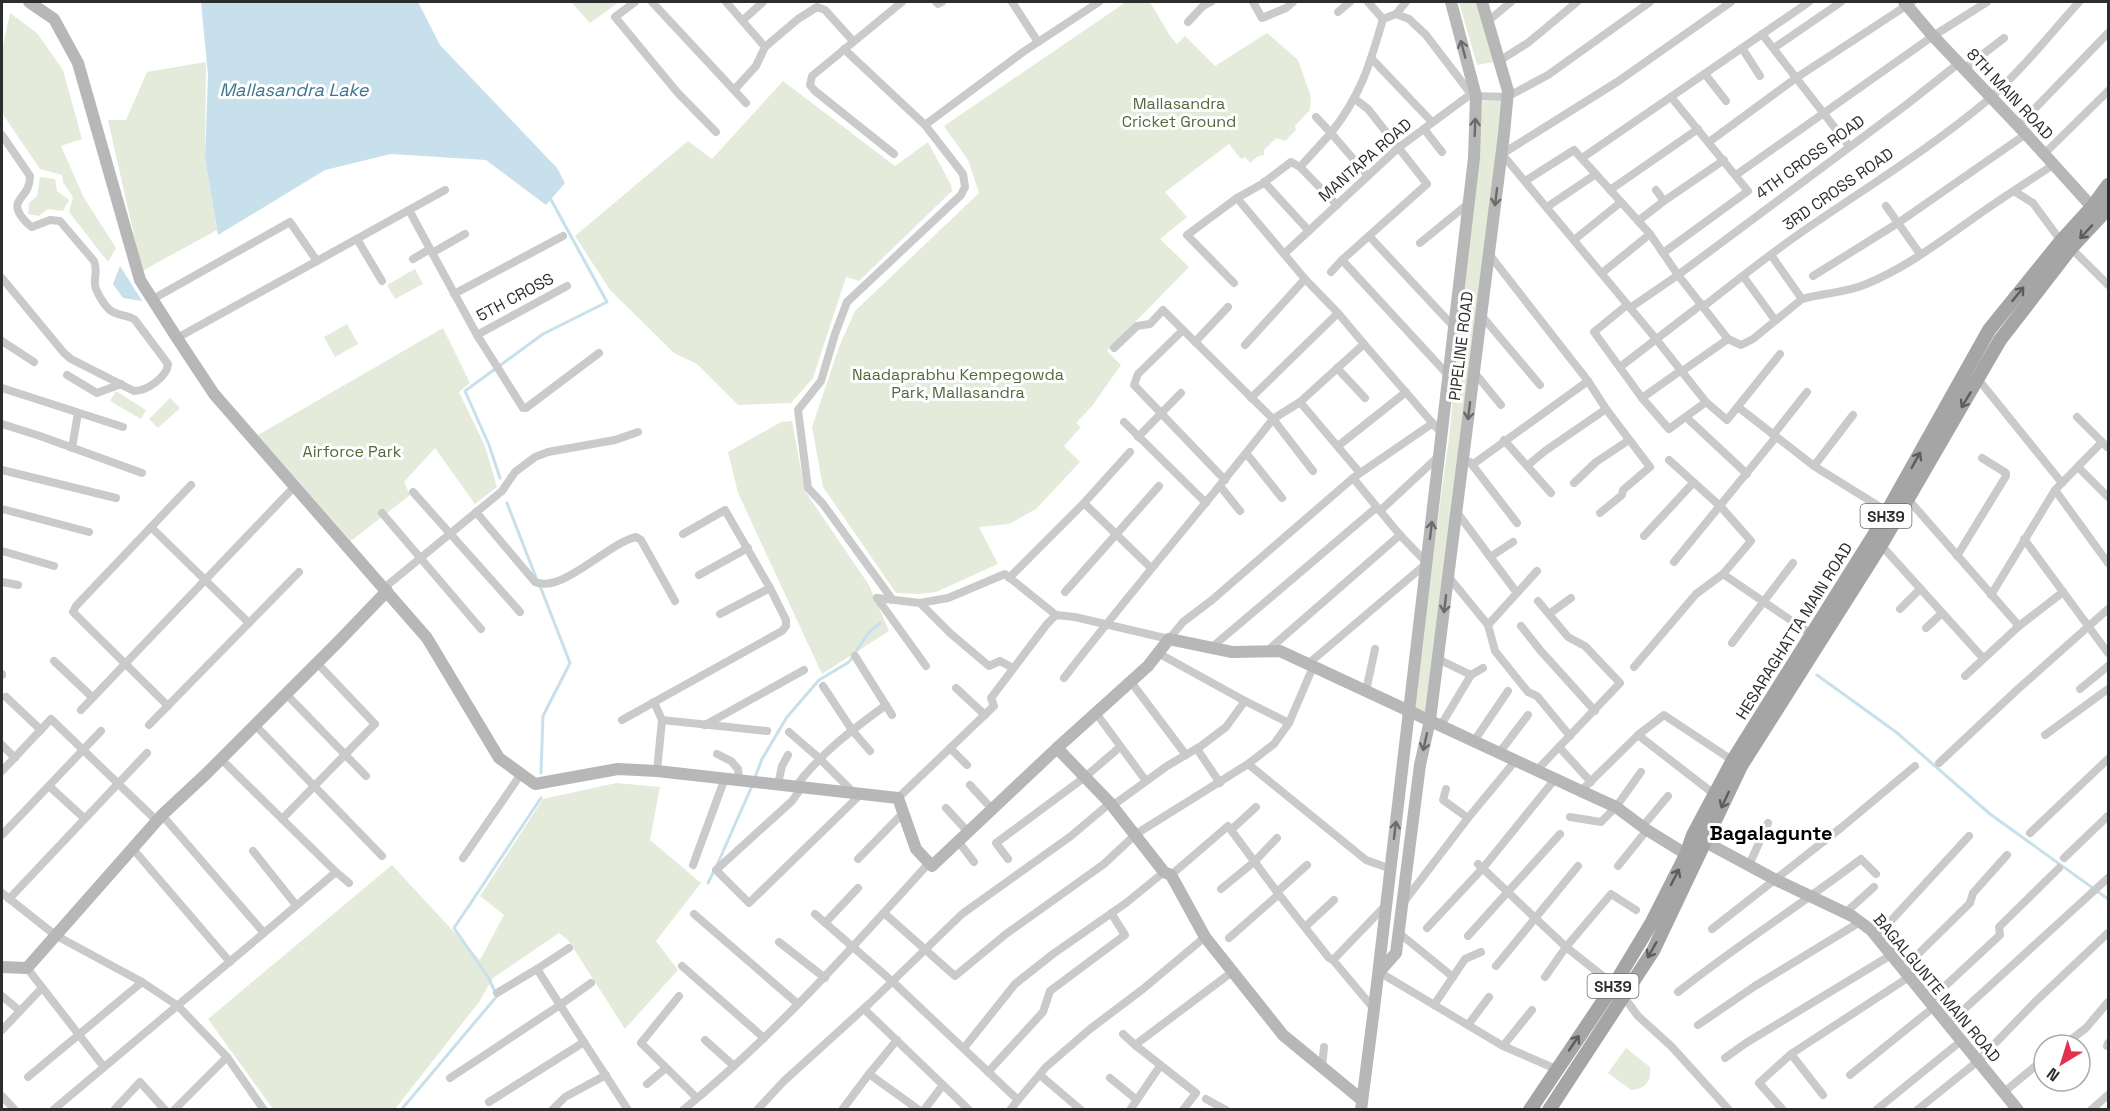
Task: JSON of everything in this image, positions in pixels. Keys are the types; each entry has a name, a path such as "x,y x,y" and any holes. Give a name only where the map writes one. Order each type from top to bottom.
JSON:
{"main road":[{"name":"HESARAGHATTA MAIN ROAD","path":"1691,858 1693,835 1714,794 1737,764 1816,637 1888,512 1903,495 1978,379 2000,340 2109,184"},
{"name":"HESARAGHATTA MAIN ROAD","path":"1816,637 1881,546 1903,495 1989,330 2066,245 2101,216 2109,205"},
{"name":"HESARAGHATTA MAIN ROAD","path":"1530,1110 1614,985 1691,858 1706,842 1737,764"},
{"path":"1549,1110 1653,951 1691,858"}],"street":[{"path":"29,2 54,19 78,63 140,280 214,394 427,638 499,758 535,784 618,769 725,778 898,798"},
{"path":"634,2 615,17 678,92 716,132"},
{"path":"652,2 746,103"},
{"path":"726,2 765,47"},
{"path":"743,20 763,2"},
{"path":"894,154 810,85 812,76 902,2"},
{"path":"936,2 938,4 942,2"},
{"path":"1012,2 1038,42"},
{"path":"925,126 1038,42 1099,2"},
{"path":"1188,22 1203,6 1211,2"},
{"path":"1253,2 1262,18 1287,8 1293,2"},
{"path":"1338,12 1350,2"},
{"path":"1368,2 1383,19"},
{"path":"1383,19 1396,14 1406,2"},
{"name":"PIPELINE ROAD","path":"1361,1105 1387,905 1474,158 1474,95 1450,2"},
{"name":"PIPELINE ROAD","path":"1379,972 1396,953 1420,765 1436,723 1433,698 1502,154 1508,91 1482,2"},
{"path":"1488,21 1511,2"},
{"path":"1499,61 1529,42 1577,2"},
{"path":"1396,14 1409,19 1426,35 1474,95 1507,97 1548,75 1650,2"},
{"path":"1731,2 1617,82 1502,154 1706,402 1727,420 1780,354"},
{"path":"1582,158 1809,2"},
{"path":"1773,48 1841,2"},
{"path":"1709,142 1796,78 1908,2"},
{"name":"8TH MAIN ROAD","path":"1908,2 1933,36 2023,129 2092,207"},
{"path":"1737,175 1933,36 1987,2"},
{"name":"3RD CROSS ROAD","path":"1620,367 1772,255 1950,129 1990,97 2024,65 2079,2"},
{"path":"734,90 756,66 765,47 798,19 817,7 825,10 854,41"},
{"path":"1300,167 1331,133 1355,99 1372,59 1383,19"},
{"path":"1813,276 1898,223 2023,129 2109,33"},
{"path":"1762,34 1849,146"},
{"name":"4TH CROSS ROAD","path":"1620,367 1594,332 1678,274 1849,146 2004,38"},
{"path":"1742,48 1760,76"},
{"path":"844,49 925,126 963,174 965,187 961,195 847,302 821,381 798,410 808,488 823,504 892,598"},
{"path":"1372,59 1432,122"},
{"path":"1706,74 1726,101"},
{"path":"2044,154 2109,91"},
{"name":"MANTAPA ROAD","path":"1284,254 1398,148 1432,122 1474,95"},
{"path":"1663,253 1748,191 1671,97"},
{"path":"1331,272 1427,184 1368,109 1355,99"},
{"path":"1316,117 1368,176"},
{"path":"1424,129 1442,152"},
{"path":"1610,190 1698,129"},
{"path":"2,135 30,176 28,190 16,206 28,225 36,226 50,220 60,221 94,261 97,269 96,288 108,308 114,313 130,316 135,320 168,364 168,368 162,376 142,391 134,391 67,356 2,278"},
{"path":"1525,181 1574,150 1650,234 1728,339 1741,345 1753,339 1802,299 1865,285 1920,254 1955,233 2054,165"},
{"path":"1638,221 1724,160"},
{"path":"1234,283 1187,235 1291,162 1300,167 1337,205"},
{"path":"1547,207 1596,174"},
{"path":"1264,182 1309,231"},
{"path":"177,338 445,190"},
{"path":"1656,190 1664,201"},
{"path":"2014,191 2033,203 2066,245 2109,285"},
{"path":"1237,198 1442,434"},
{"path":"1574,240 1621,202"},
{"path":"1420,243 1469,203"},
{"path":"1886,206 1920,254"},
{"path":"409,210 477,335 521,406 524,408 598,353"},
{"path":"153,299 290,222 316,261"},
{"path":"413,259 465,234"},
{"path":"1602,273 1650,234"},
{"path":"454,294 563,236"},
{"path":"1369,236 1454,327"},
{"path":"357,239 382,281"},
{"path":"1489,254 1588,381 1650,467 1600,513"},
{"path":"1772,255 1802,299"},
{"path":"1342,260 1449,376"},
{"path":"1743,276 1774,320"},
{"path":"1245,345 1305,279"},
{"name":"5TH CROSS","path":"477,335 567,286"},
{"path":"1195,342 1228,307"},
{"path":"1114,348 1137,326 1150,324 1163,310 1273,419 1313,471"},
{"path":"1251,398 1338,313"},
{"path":"1481,315 1540,385"},
{"path":"1183,330 1138,374 1134,385 1223,483 1240,511"},
{"path":"1642,398 1728,339"},
{"path":"2,341 34,362"},
{"path":"1064,678 1105,624 1223,483 1273,419 1300,402 1364,344"},
{"path":"1620,367 1642,398 1669,429 1706,402"},
{"path":"1337,368 1365,398"},
{"path":"1474,372 1501,405"},
{"path":"67,375 97,393 121,384"},
{"path":"1978,379 2062,483"},
{"path":"1472,465 1588,381"},
{"path":"2,388 123,427"},
{"path":"1338,446 1406,392"},
{"path":"1674,562 1747,474 1807,392"},
{"path":"1138,437 1181,393"},
{"path":"884,914 955,976 1006,934 1104,864 1136,834 1220,783 1274,744 1288,723 1310,665 1427,563 1379,509 1338,446 1300,402"},
{"path":"1738,406 1814,466 1888,512"},
{"path":"1527,466 1606,409"},
{"path":"72,448 78,413"},
{"path":"1814,466 1852,415"},
{"path":"1686,417 1747,474"},
{"path":"1991,595 2055,490 2105,445 2077,417"},
{"path":"1124,422 1206,503"},
{"path":"898,798 916,849 932,866 1148,666 1184,622 1356,476 1433,423"},
{"path":"2,424 142,473"},
{"path":"27,968 159,818 317,663 386,590 419,559 502,490 523,465 548,452 615,440 638,432"},
{"path":"1574,483 1596,462 1629,440"},
{"path":"1504,441 1551,493"},
{"path":"1009,578 1130,453"},
{"path":"1246,453 1282,498"},
{"path":"1464,454 1517,523"},
{"path":"1211,648 1379,509 1439,456"},
{"path":"1957,556 2006,476 2006,472 1982,458"},
{"path":"1634,666 1696,594 1723,574 1750,541 1721,507 1669,460"},
{"path":"2078,467 2109,496"},
{"path":"2,470 116,498"},
{"path":"1644,536 1693,483"},
{"path":"168,706 73,612 76,606 191,485"},
{"path":"81,710 295,486"},
{"path":"1065,592 1159,486"},
{"path":"2055,490 2109,563"},
{"path":"413,492 520,612"},
{"path":"1903,495 2019,626"},
{"path":"1084,503 1151,568"},
{"path":"2,509 89,532"},
{"path":"622,720 786,627 786,620 770,588 725,510 684,534"},
{"path":"1456,511 1517,593"},
{"path":"476,512 539,583 559,582 636,537 641,540 675,601"},
{"path":"382,513 481,629"},
{"path":"151,527 249,623"},
{"path":"1267,651 1401,535"},
{"path":"2024,538 2109,653"},
{"path":"1490,557 1498,554 1513,542"},
{"path":"1881,546 1983,658"},
{"path":"699,575 748,548"},
{"path":"2,551 54,566"},
{"path":"1732,643 1792,563"},
{"path":"1488,625 1537,571"},
{"path":"149,725 299,572"},
{"path":"926,666 877,598 920,603 948,598 1005,574 1056,615 1075,617 1232,652 1280,651 1616,807 1691,858"},
{"path":"1723,574 1816,637"},
{"path":"1448,576 1488,625 1495,651 1528,692 1537,696 1570,736"},
{"path":"2,582 18,585"},
{"path":"720,614 770,588"},
{"path":"1900,609 1920,589"},
{"path":"1965,676 2019,626 2063,591"},
{"path":"1549,614 1570,598"},
{"path":"1537,770 1620,684 1585,646 1568,637 1538,601"},
{"path":"920,603 988,666 1000,661 1013,668"},
{"path":"1939,763 2109,609"},
{"path":"1926,628 1942,613"},
{"path":"898,798 994,706 991,698 1056,615"},
{"path":"1521,626 1595,711"},
{"path":"1366,691 1375,649"},
{"path":"1158,653 1288,723"},
{"path":"855,656 892,715"},
{"path":"1438,659 1471,675"},
{"path":"54,661 92,698"},
{"path":"282,819 375,724 317,663"},
{"path":"2080,689 2109,666"},
{"path":"1436,723 1471,675 1483,669"},
{"path":"705,724 804,670"},
{"path":"1131,682 1186,755"},
{"path":"823,687 852,730 870,751"},
{"path":"956,688 985,714"},
{"path":"2045,735 2109,689"},
{"path":"1474,741 1508,691"},
{"path":"286,694 366,776"},
{"path":"6,697 41,730"},
{"path":"757,1110 784,1081 893,982 962,914 1071,836 1111,804 1197,749 1226,727 1245,701"},
{"path":"654,702 662,720 657,771"},
{"path":"857,793 749,903 716,870 792,801 799,786 819,758 886,705"},
{"path":"1096,713 1146,781"},
{"path":"1499,753 1528,715"},
{"path":"1581,791 1638,735 1664,715 1737,764"},
{"path":"2,771 51,719 159,818 264,933"},
{"path":"662,720 767,731"},
{"path":"255,725 382,856"},
{"path":"2,836 101,731"},
{"path":"789,732 857,793"},
{"path":"1638,735 1714,794"},
{"path":"2,745 15,758"},
{"path":"1008,859 996,843 1085,777 1120,747"},
{"path":"1559,747 1591,782"},
{"path":"950,748 967,765"},
{"path":"1057,748 1111,804 1136,834 1167,874 1205,937 1283,1035 1322,1067 1361,1105"},
{"path":"1197,749 1220,783"},
{"path":"147,753 5,896 55,935 142,982 178,1006 227,1058 264,1110"},
{"path":"717,754 731,761 738,769 738,780"},
{"path":"778,784 782,766 789,755"},
{"path":"221,759 348,883"},
{"path":"2030,833 2109,759"},
{"path":"1403,904 1468,818 1516,760"},
{"path":"1248,764 1266,777 1300,809 1366,860 1391,869"},
{"path":"1712,929 1776,880 1915,766"},
{"path":"1570,817 1601,822 1616,807 1641,772"},
{"path":"463,858 521,774"},
{"path":"693,865 725,778"},
{"path":"1427,928 1555,779"},
{"path":"970,785 992,809"},
{"path":"49,786 84,818"},
{"path":"1446,789 1443,800 1468,818"},
{"path":"1618,866 1668,796"},
{"path":"1231,830 1256,807"},
{"path":"946,808 974,862"},
{"path":"858,859 903,813"},
{"path":"2064,858 2109,816"},
{"path":"1749,865 1768,823"},
{"path":"964,1048 1014,984 1167,874 1228,826 1277,894 1374,1009"},
{"path":"1468,936 1560,834"},
{"name":"BAGALGUNTE MAIN ROAD","path":"1693,835 1860,922 1876,936 2018,1110"},
{"path":"1876,936 1969,836"},
{"path":"1221,890 1254,862 1277,838"},
{"path":"133,849 230,962"},
{"path":"253,851 296,905"},
{"path":"1783,1110 1760,1083 1791,1054 1906,973 1970,903 1973,893 2007,855"},
{"path":"1678,992 1723,956 1812,897 1861,859 1876,874"},
{"path":"684,1110 764,1038 825,978 929,863"},
{"path":"1229,938 1307,865"},
{"path":"1480,866 1566,947 1614,985"},
{"path":"1496,966 1578,866"},
{"path":"1850,1075 1931,1004 2000,934 1999,927 2015,910 2059,868"},
{"path":"53,1110 336,872"},
{"path":"1948,1024 2109,878"},
{"path":"1845,913 1874,887"},
{"path":"825,923 858,888"},
{"path":"1545,977 1566,947 1611,894 1636,910"},
{"path":"1305,927 1334,900"},
{"path":"1333,960 1387,905"},
{"path":"988,1072 1043,1012 1050,991 1125,935 1111,913"},
{"path":"694,914 798,1004"},
{"path":"815,914 893,982 1018,1100"},
{"path":"1698,1025 1763,981 1860,922"},
{"path":"1399,933 1453,977"},
{"path":"1917,1110 1978,1061 2036,1001 2109,933"},
{"path":"1010,1110 1040,1075 1090,1029 1143,989 1205,937"},
{"path":"779,942 825,978"},
{"path":"497,993 569,948"},
{"path":"1434,1005 1465,959 1481,952"},
{"path":"1725,1058 1891,955"},
{"path":"682,966 764,1038"},
{"path":"2,967 27,968"},
{"path":"27,968 104,1067"},
{"path":"537,969 628,1110"},
{"path":"1135,1045 1232,972"},
{"path":"1379,972 1503,1046 1556,1069"},
{"path":"28,1077 142,982"},
{"path":"450,1078 591,983"},
{"path":"2,1030 42,988"},
{"path":"2,996 20,1011"},
{"path":"679,996 641,1043 697,1098"},
{"path":"1623,996 1638,1016 1672,1047 1730,1110"},
{"path":"1468,1025 1489,997"},
{"path":"2080,1033 2109,1002"},
{"path":"864,1009 969,1110"},
{"path":"1503,1046 1532,1010"},
{"path":"1123,1034 1196,1093 1183,1110"},
{"path":"705,1040 734,1066"},
{"path":"842,1110 897,1040"},
{"path":"1875,1110 1961,1041"},
{"path":"489,1102 584,1042"},
{"path":"1322,1067 1324,1047"},
{"path":"1791,1054 1823,1095"},
{"path":"174,1110 227,1058"},
{"path":"1130,1110 1160,1066"},
{"path":"647,1083 666,1068"},
{"path":"2004,1092 2032,1069"},
{"path":"869,1074 921,1110 943,1085"},
{"path":"552,1110 565,1097 606,1075"},
{"path":"1040,1075 1080,1110"},
{"path":"1110,1078 1137,1100"},
{"path":"114,1110 140,1082 165,1110"},
{"path":"2091,1110 2109,1095"},
{"path":"2,1096 15,1110"},
{"path":"1206,1099 1226,1110"}],"green space":[{"path":"571,2 619,2 590,23"},
{"name":"Naadaprabhu Kempegowda Park, Mallasandra","path":"1126,2 1150,2 1177,44 1185,36 1215,66 1267,33 1298,60 1311,97 1310,110 1285,141 1276,138 1264,150 1264,155 1258,156 1250,163 1245,157 1241,159 1229,144 1165,192 1187,217 1160,239 1189,267 1107,351 1121,365 1092,406 1076,423 1081,427 1064,446 1080,462 1036,509 1009,524 979,527 998,564 936,592 896,593 823,487 812,427 839,347 855,311 979,193 968,160 944,126"},
{"path":"1459,2 1482,2 1494,62 1477,65"},
{"path":"10,13 37,33 63,70 82,139 61,146 84,198 116,248 108,262 69,212 73,197 63,182 62,175 40,169 2,113 2,50"},
{"path":"206,62 205,159 217,230 142,271 108,120 126,120 147,72"},
{"path":"783,81 895,166 928,142 952,191 859,281 846,277 813,378 791,403 738,405 697,364 674,353 610,290 575,236 688,141 712,159"},
{"path":"1504,100 1429,716 1412,709 1449,438 1482,101"},
{"path":"40,177 55,179 57,191 69,200 63,211 48,209 39,216 28,214 29,203 37,196"},
{"path":"415,269 423,284 395,299 387,285"},
{"path":"347,324 358,344 335,357 324,337"},
{"name":"Airforce Park","path":"443,328 470,383 459,392 485,446 497,487 475,504 435,448 404,482 410,495 351,541 258,435"},
{"path":"116,391 146,410 141,419 110,401"},
{"path":"170,398 180,408 158,428 149,419"},
{"path":"792,421 805,491 869,585 889,631 822,674 738,493 728,452 781,422"},
{"path":"616,783 660,787 650,840 701,883 656,941 678,970 625,1029 568,940 559,933 493,978 479,1002 395,1109 273,1109 208,1019 392,865 480,960 504,915 480,896 543,799"},
{"path":"1626,1048 1650,1067 1649,1080 1644,1086 1631,1090 1608,1073"}],"water":[{"name":"Mallasandra Lake","path":"201,2 418,2 440,45 557,168 565,183 546,205 486,160 391,154 325,170 218,235 205,159 208,75"},
{"path":"120,266 142,301 123,298 113,284"}],"waterway":[{"path":"500,478 489,445 465,391 543,334 607,302 549,196"},
{"path":"507,503 537,580"},
{"path":"540,586 570,663 543,716 541,773"},
{"path":"754,780 762,759 787,717 819,680 849,662 869,632 880,623"},
{"path":"1817,675 1896,732 1990,814 2108,899"},
{"path":"717,865 752,786"},
{"path":"401,1110 497,996 488,977 454,928 541,798"},
{"path":"708,883 714,871"}],"district":[{"name":"Bagalagunte","path":"1771,833"}],"park label":[{"name":"Mallasandra Cricket Ground","path":"1179,112"}]}
